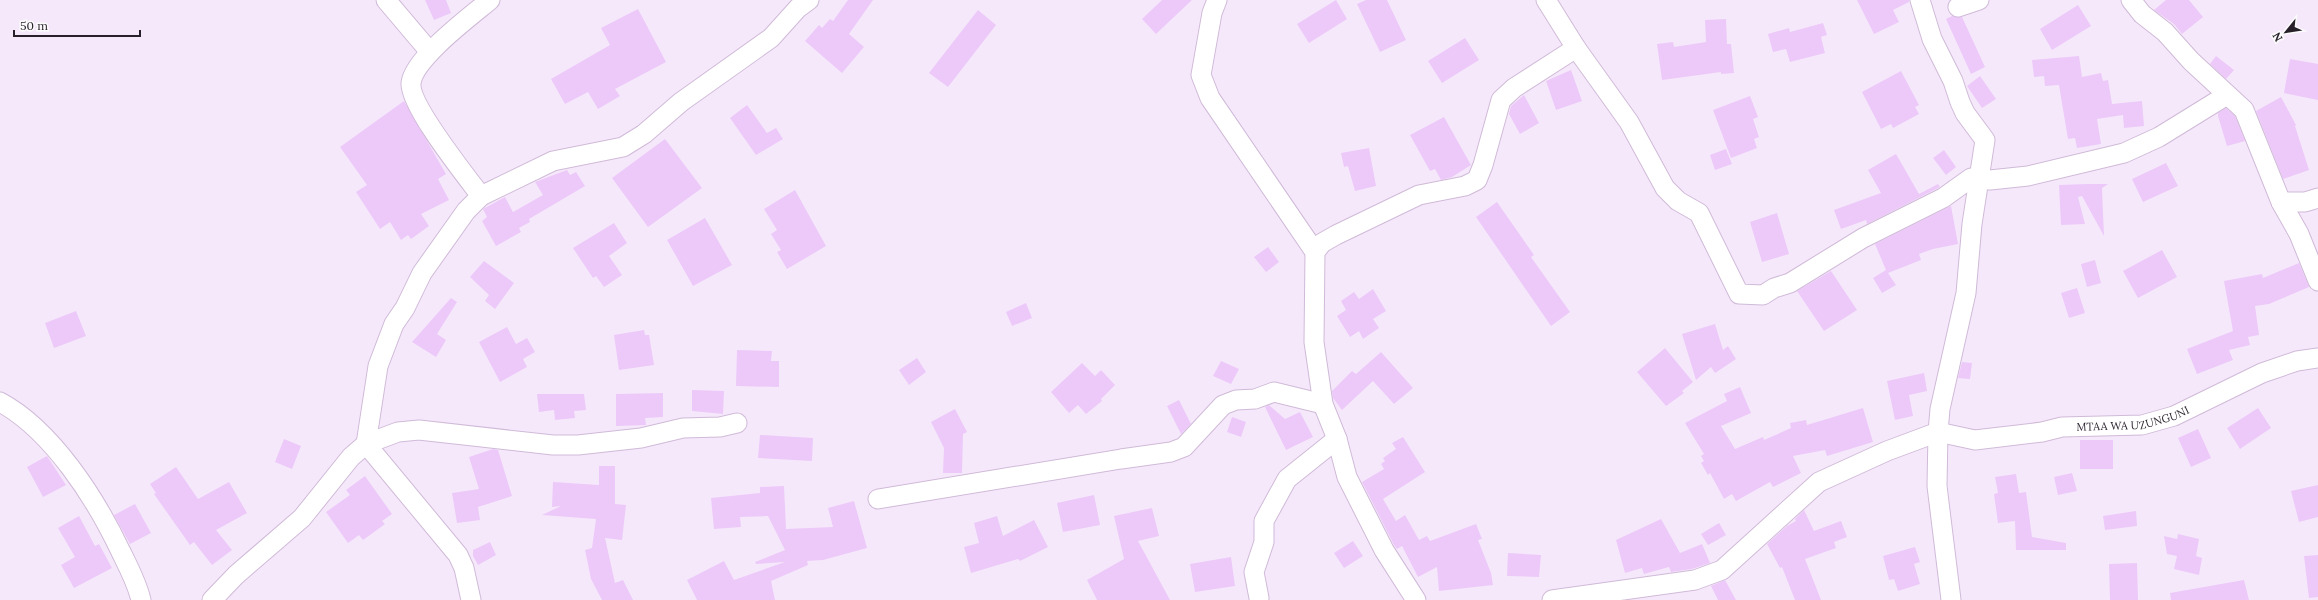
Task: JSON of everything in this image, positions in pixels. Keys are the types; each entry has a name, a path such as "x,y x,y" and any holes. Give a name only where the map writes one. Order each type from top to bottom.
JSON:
{"street":[{"path":"386,0 430,52"},
{"path":"481,196 415,99 411,84 413,75 430,52 490,0"},
{"path":"471,600 464,568 458,555 366,444 378,366 394,324 405,308 422,273 451,230 466,211 481,196 553,161 622,148 644,134 681,102 771,38 798,8 809,0"},
{"path":"1217,0 1212,12 1201,75 1210,98 1315,252 1314,342 1323,404 1337,438 1347,477 1384,550 1416,600"},
{"path":"1546,0 1576,48 1629,122 1665,188 1678,201 1699,213 1739,294 1763,295 1774,288 1790,283 1863,238 1942,198 1972,178 1990,180 2003,177 2028,176 2124,153 2159,137 2227,95"},
{"path":"1920,0 1937,52 1953,80 1965,113 1985,140 1972,224 1966,293 1940,409 1938,432 1937,486 1951,600"},
{"path":"1958,6 1978,0"},
{"path":"2131,0 2142,14 2166,32 2191,61 2244,110 2281,202 2299,234 2318,281"},
{"path":"1315,252 1322,243 1336,235 1418,195 1465,186 1477,180 1483,165 1501,100 1514,88 1576,48"},
{"path":"2281,202 2305,202 2318,198"},
{"name":"MTAA WA UZUNGUNI","path":"1938,432 1975,440 2042,432 2062,427 2142,425 2174,416 2262,373 2297,361 2318,358"},
{"path":"878,499 1171,452 1184,447 1223,405 1236,400 1255,399 1274,392 1323,404"},
{"path":"0,402 14,409 56,450 88,492 116,541 138,587 140,600"},
{"path":"212,600 236,575 302,518 351,457 366,444 398,432 419,430 553,445 578,445 641,438 683,428 720,427 737,424"},
{"path":"1552,600 1695,580 1722,570 1819,482 1887,451 1938,432"},
{"path":"1259,598 1254,572 1264,542 1264,521 1287,479 1337,438"}],"building":[{"path":"425,0 446,0 451,13 434,20"},
{"path":"848,0 873,0 849,34 864,47 842,73 805,41 819,25 822,28 830,19 833,21"},
{"path":"1162,0 1192,0 1156,34 1142,19"},
{"path":"1336,0 1347,19 1309,43 1297,24"},
{"path":"1366,0 1387,0 1406,40 1380,52 1357,4"},
{"path":"1857,0 1909,0 1909,2 1893,10 1899,22 1874,34"},
{"path":"2166,0 2189,0 2203,17 2182,34 2174,24 2154,10"},
{"path":"2078,5 2091,26 2052,50 2040,29"},
{"path":"638,9 666,62 615,89 620,96 598,109 588,92 565,104 551,79 610,45 601,28"},
{"path":"978,10 996,25 948,87 929,73"},
{"path":"1952,16 1962,17 1985,67 1971,74 1946,19"},
{"path":"1726,19 1727,44 1731,44 1734,73 1721,74 1721,72 1662,80 1657,44 1673,42 1674,47 1706,42 1705,20"},
{"path":"1823,23 1827,35 1821,37 1825,53 1790,62 1786,49 1773,52 1768,34 1789,28 1790,32"},
{"path":"1465,38 1479,60 1442,83 1428,61"},
{"path":"2079,56 2082,77 2101,73 2103,81 2108,80 2112,104 2142,101 2144,126 2124,128 2123,115 2097,119 2101,144 2077,148 2075,138 2068,139 2059,85 2045,86 2044,76 2034,77 2032,60"},
{"path":"2216,56 2234,70 2226,79 2210,64"},
{"path":"2290,59 2318,64 2318,100 2284,93"},
{"path":"1571,70 1582,101 1556,110 1546,81"},
{"path":"1901,71 1919,105 1915,107 1919,114 1893,128 1891,124 1881,129 1862,92"},
{"path":"1980,76 1996,99 1982,108 1967,86"},
{"path":"1524,95 1539,123 1520,134 1509,114 1511,106"},
{"path":"1750,96 1758,117 1753,119 1759,137 1754,139 1757,148 1731,158 1713,110"},
{"path":"2281,97 2296,125 2295,126 2309,170 2283,179 2256,111"},
{"path":"404,101 446,174 438,179 449,200 421,214 429,226 411,239 408,235 401,240 390,222 380,229 356,192 367,185 340,147"},
{"path":"747,105 767,133 776,128 783,139 756,155 730,118"},
{"path":"2226,108 2235,116 2245,141 2227,146 2218,116 2218,113"},
{"path":"1444,117 1471,165 1452,177 1441,180 1435,169 1430,171 1410,135"},
{"path":"665,139 702,188 648,227 612,178"},
{"path":"1369,148 1376,186 1355,191 1348,166 1344,167 1341,153"},
{"path":"1726,149 1732,164 1715,170 1710,155"},
{"path":"1944,150 1956,167 1946,175 1933,158"},
{"path":"1896,154 1919,194 1938,184 1940,187 1867,224 1866,220 1841,229 1834,210 1881,193 1868,170"},
{"path":"2166,163 2178,186 2143,202 2132,179"},
{"path":"567,170 570,175 576,172 585,186 529,219 530,222 519,228 521,232 496,246 482,221 487,217 483,209 505,197 513,212 543,195 535,182"},
{"path":"2108,184 2102,188 2104,236 2082,196 2078,197 2085,224 2061,225 2059,185"},
{"path":"795,190 826,246 787,269 777,252 781,250 771,234 777,230 764,209"},
{"path":"1497,202 1534,255 1531,257 1570,312 1551,326 1476,217"},
{"path":"1951,206 1958,244 1933,249 1919,254 1921,260 1888,273 1896,285 1882,293 1873,278 1886,270 1875,244"},
{"path":"1777,213 1789,254 1762,262 1750,222"},
{"path":"705,218 732,265 693,286 667,240"},
{"path":"614,223 627,243 609,256 622,275 604,287 596,276 593,278 573,248"},
{"path":"1268,247 1279,262 1266,272 1254,257"},
{"path":"2162,250 2177,277 2138,298 2123,271"},
{"path":"2095,260 2101,283 2087,287 2081,264"},
{"path":"484,261 514,283 495,309 485,301 489,295 470,277"},
{"path":"2299,263 2309,287 2269,304 2255,306 2259,335 2248,337 2250,345 2229,350 2233,360 2197,374 2187,349 2233,331 2224,281 2262,274 2263,278"},
{"path":"1831,271 1857,310 1824,331 1797,291"},
{"path":"2077,288 2085,313 2069,318 2061,293"},
{"path":"1373,289 1386,311 1373,319 1379,328 1363,339 1359,331 1350,337 1337,316 1346,310 1341,301 1354,292 1359,299"},
{"path":"451,298 457,302 437,334 446,340 436,357 412,342"},
{"path":"1026,303 1032,318 1012,326 1006,312"},
{"path":"76,311 86,336 54,348 45,323"},
{"path":"1715,324 1723,350 1728,346 1736,359 1715,373 1711,367 1696,380 1682,334"},
{"path":"507,327 516,344 527,338 535,352 523,359 527,367 500,382 479,342"},
{"path":"644,330 645,335 649,335 654,365 619,370 614,335"},
{"path":"1665,348 1693,382 1682,391 1684,393 1666,406 1637,372"},
{"path":"737,350 772,351 771,361 779,361 779,387 736,386"},
{"path":"1381,352 1413,388 1394,404 1373,381 1342,410 1333,398 1332,391 1352,371 1356,374"},
{"path":"917,358 926,372 909,385 899,370"},
{"path":"1221,361 1239,369 1231,384 1213,376"},
{"path":"1962,362 1972,363 1970,379 1958,378"},
{"path":"1082,363 1095,376 1101,370 1115,385 1101,399 1102,401 1086,414 1078,405 1069,413 1051,392"},
{"path":"1924,373 1927,391 1909,395 1913,416 1895,420 1887,381"},
{"path":"1740,387 1751,413 1721,426 1735,449 1763,437 1764,440 1791,428 1790,423 1806,420 1807,425 1863,408 1873,442 1827,456 1825,450 1793,456 1801,473 1773,487 1770,482 1736,501 1732,494 1724,499 1710,473 1708,475 1701,463 1704,461 1701,456 1704,454 1685,423 1727,401 1724,394"},
{"path":"692,390 724,391 723,414 692,411"},
{"path":"663,393 663,417 645,418 646,425 616,426 616,394"},
{"path":"537,394 584,394 586,410 574,411 575,418 555,420 554,410 539,412"},
{"path":"1179,400 1191,424 1181,434 1167,406"},
{"path":"1269,405 1285,419 1300,412 1313,437 1286,450 1265,407"},
{"path":"2258,408 2271,428 2240,449 2227,428"},
{"path":"955,409 967,432 963,434 962,473 943,473 944,448 931,422"},
{"path":"1232,417 1246,422 1241,437 1227,432"},
{"path":"2198,429 2211,458 2191,467 2178,438"},
{"path":"760,435 813,438 812,461 758,458"},
{"path":"1403,437 1425,472 1383,499 1396,521 1405,515 1419,540 1427,536 1430,541 1476,524 1482,539 1478,540 1491,573 1493,585 1439,591 1437,567 1418,577 1402,546 1397,549 1394,545 1362,482 1384,469 1381,464 1385,461 1383,458 1396,449 1392,443"},
{"path":"284,439 301,446 292,469 275,462"},
{"path":"2080,440 2113,440 2113,469 2080,469"},
{"path":"493,449 498,450 512,496 478,507 480,520 457,523 452,493 479,489 469,457"},
{"path":"47,456 66,485 43,497 27,467"},
{"path":"599,466 615,466 615,504 626,505 622,540 605,538 615,583 623,580 633,600 602,600 591,579 585,550 592,548 596,519 542,515 561,506 552,507 553,482 599,485"},
{"path":"176,467 198,499 229,482 247,513 216,530 232,550 212,565 194,542 190,545 154,494 156,493 150,484"},
{"path":"2072,473 2077,491 2058,495 2054,477"},
{"path":"2016,474 2019,493 2026,492 2032,537 2066,543 2066,550 2016,550 2015,521 1998,523 1994,494 1998,493 1995,477"},
{"path":"365,476 392,514 382,521 385,524 363,540 359,535 348,543 326,512 350,495 346,490"},
{"path":"2318,485 2318,517 2299,522 2291,491"},
{"path":"784,486 786,529 833,527 828,508 854,501 867,548 823,560 807,561 808,565 771,581 775,600 697,600 687,580 724,561 734,580 785,562 756,564 755,562 785,550 768,516 740,517 741,527 714,529 711,498 760,493 760,487"},
{"path":"1094,495 1100,525 1063,532 1057,503"},
{"path":"135,504 151,533 130,544 114,515"},
{"path":"1152,508 1159,536 1138,541 1170,600 1097,600 1087,580 1124,559 1114,516"},
{"path":"1804,510 1814,531 1841,521 1847,537 1834,542 1836,548 1805,559 1821,600 1795,600 1782,567 1780,568 1767,544 1787,526 1796,521 1795,519"},
{"path":"2136,511 2137,526 2105,530 2103,516"},
{"path":"79,516 95,546 99,544 112,568 74,588 61,565 75,557 58,528"},
{"path":"997,516 1003,536 1034,520 1048,547 1020,561 1018,559 971,573 964,547 979,543 974,523"},
{"path":"1661,519 1680,553 1702,544 1710,563 1692,569 1671,572 1669,567 1644,574 1642,568 1625,573 1616,540"},
{"path":"1719,523 1726,535 1708,545 1701,534"},
{"path":"2178,534 2199,539 2196,556 2202,558 2199,575 2174,569 2177,556 2167,554 2164,536 2177,539"},
{"path":"1353,541 1363,556 1344,568 1334,553"},
{"path":"490,542 496,555 478,565 473,556 473,550"},
{"path":"1915,547 1920,562 1914,564 1920,584 1898,591 1894,579 1889,580 1883,556"},
{"path":"1508,553 1541,555 1539,577 1507,576"},
{"path":"2318,555 2318,597 2309,598 2304,556"},
{"path":"1231,557 1235,586 1195,592 1190,564"},
{"path":"2137,563 2138,600 2110,600 2109,564"},
{"path":"1725,580 1736,600 1718,600 1711,586"},
{"path":"2244,580 2249,600 2171,600 2170,593"}]}
